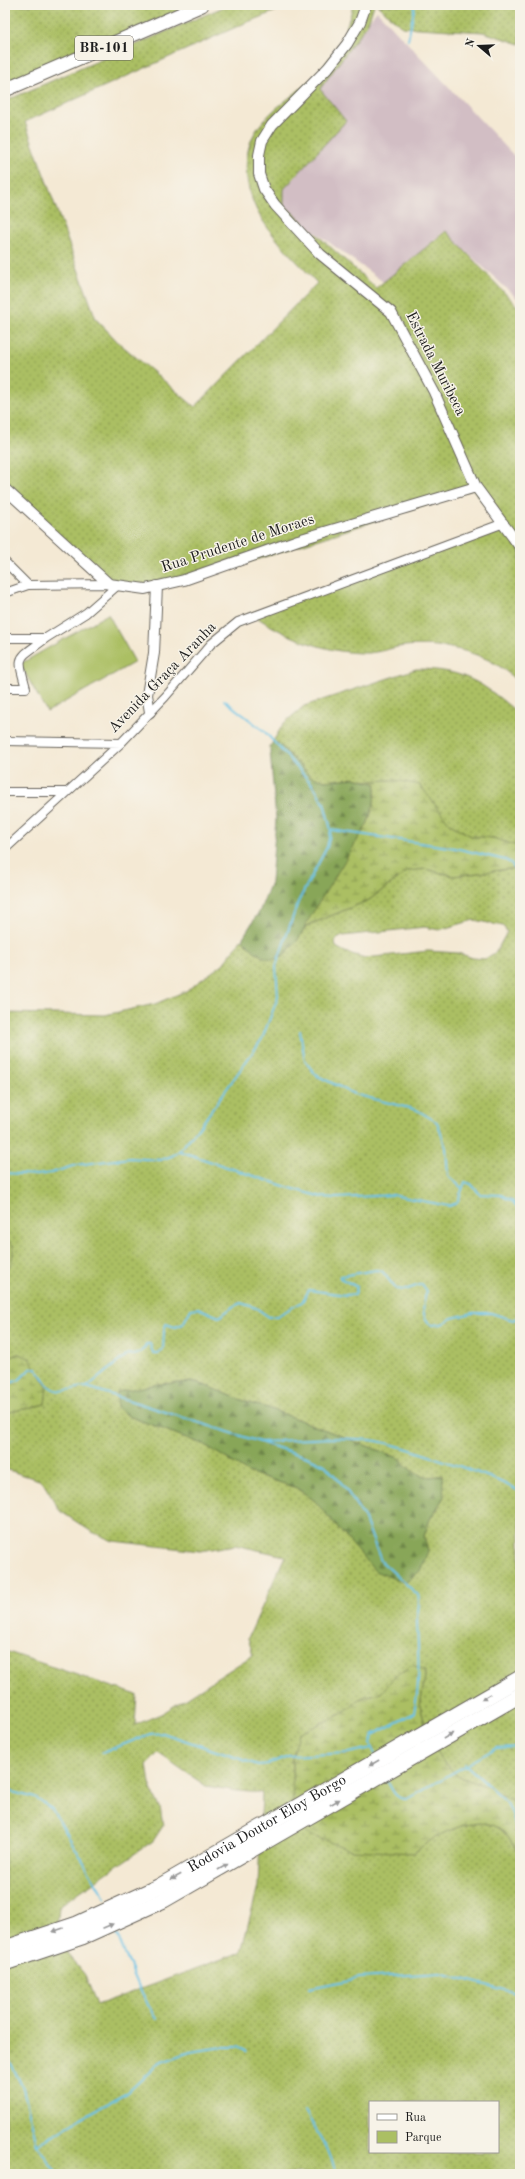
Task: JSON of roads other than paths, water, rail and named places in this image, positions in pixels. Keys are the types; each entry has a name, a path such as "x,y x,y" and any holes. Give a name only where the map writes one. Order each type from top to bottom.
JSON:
{"highway":[{"name":"Rodovia Doutor Eloy Borgo","path":"5,1948 77,1924 158,1887 520,1678"},
{"name":"Rodovia Doutor Eloy Borgo","path":"5,1963 82,1937 164,1900 520,1695"}],"main road":[{"name":"BR-101","path":"5,90 202,5"}],"street":[{"name":"Estrada Muribeca","path":"366,5 360,22 347,44 328,68 272,125 262,141 259,155 259,174 264,189 275,205 320,254 391,312 434,392 476,487 520,547"},
{"name":"Rua Prudente de Moraes","path":"5,593 28,585 113,584 145,588 184,580 298,540 476,487"},
{"path":"5,489 113,584 86,613 46,638 21,658 19,663 26,688 5,688"},
{"name":"Avenida Graça Aranha","path":"5,849 65,792 121,743 211,644 238,622 504,524"},
{"path":"5,562 28,585"},
{"path":"150,712 147,695 154,653 157,586"},
{"path":"5,638 46,638"},
{"path":"5,740 121,743"},
{"path":"5,792 65,792"}],"waterway":[{"path":"408,40 415,5"},
{"path":"5,79 9,78"},
{"path":"5,1173 37,1175 51,1173 76,1165 130,1158 160,1160 172,1156 179,1151 201,1125 262,1039 278,997 276,966 298,902 327,847 331,830 324,803 313,785 264,731 224,700"},
{"path":"331,830 455,848 505,860 511,863 520,878"},
{"path":"300,1031 305,1061 316,1075 354,1094 417,1110 437,1122 446,1148 448,1176 462,1188"},
{"path":"179,1151 322,1197 337,1198 392,1195 449,1206 457,1203 465,1182 471,1184 480,1194 501,1195 512,1201 520,1210"},
{"path":"87,1387 128,1354 134,1355 139,1353 147,1344 150,1344 153,1353 159,1353 163,1349 164,1330 166,1324 175,1327 183,1324 191,1309 198,1308 219,1317 234,1306 241,1303 256,1308 269,1317 277,1316 302,1302 309,1290 346,1295 355,1294 357,1287 340,1278 341,1276 376,1270 382,1271 396,1289 405,1290 422,1284 427,1291 424,1300 424,1314 428,1322 432,1325 442,1324 452,1318 473,1313 491,1313 513,1320 520,1317"},
{"path":"5,1385 19,1380 30,1369 36,1368 47,1384 56,1390 60,1391 87,1387 310,1458 325,1465 343,1485 364,1517 381,1561 418,1595 419,1598 417,1620 418,1689 414,1713 373,1735 370,1743 375,1754"},
{"path":"261,1442 334,1438 377,1441 408,1449 459,1466 498,1481 520,1492"},
{"path":"102,1753 150,1734 163,1733 258,1765 268,1764 288,1756 348,1753 372,1748"},
{"path":"386,1778 396,1795 399,1798 407,1799 496,1748 520,1747"},
{"path":"465,1764 507,1803 513,1816 520,1845"},
{"path":"5,1790 35,1798 52,1809 105,1898"},
{"path":"117,1935 142,1994 157,2019"},
{"path":"309,1988 359,1978 441,1973 520,1994"},
{"path":"37,2145 81,2118 127,2093 159,2063 190,2052 222,2047 238,2047 247,2051"},
{"path":"5,2051 23,2088 37,2145 57,2174"},
{"path":"305,2111 327,2149 337,2174"}]}
